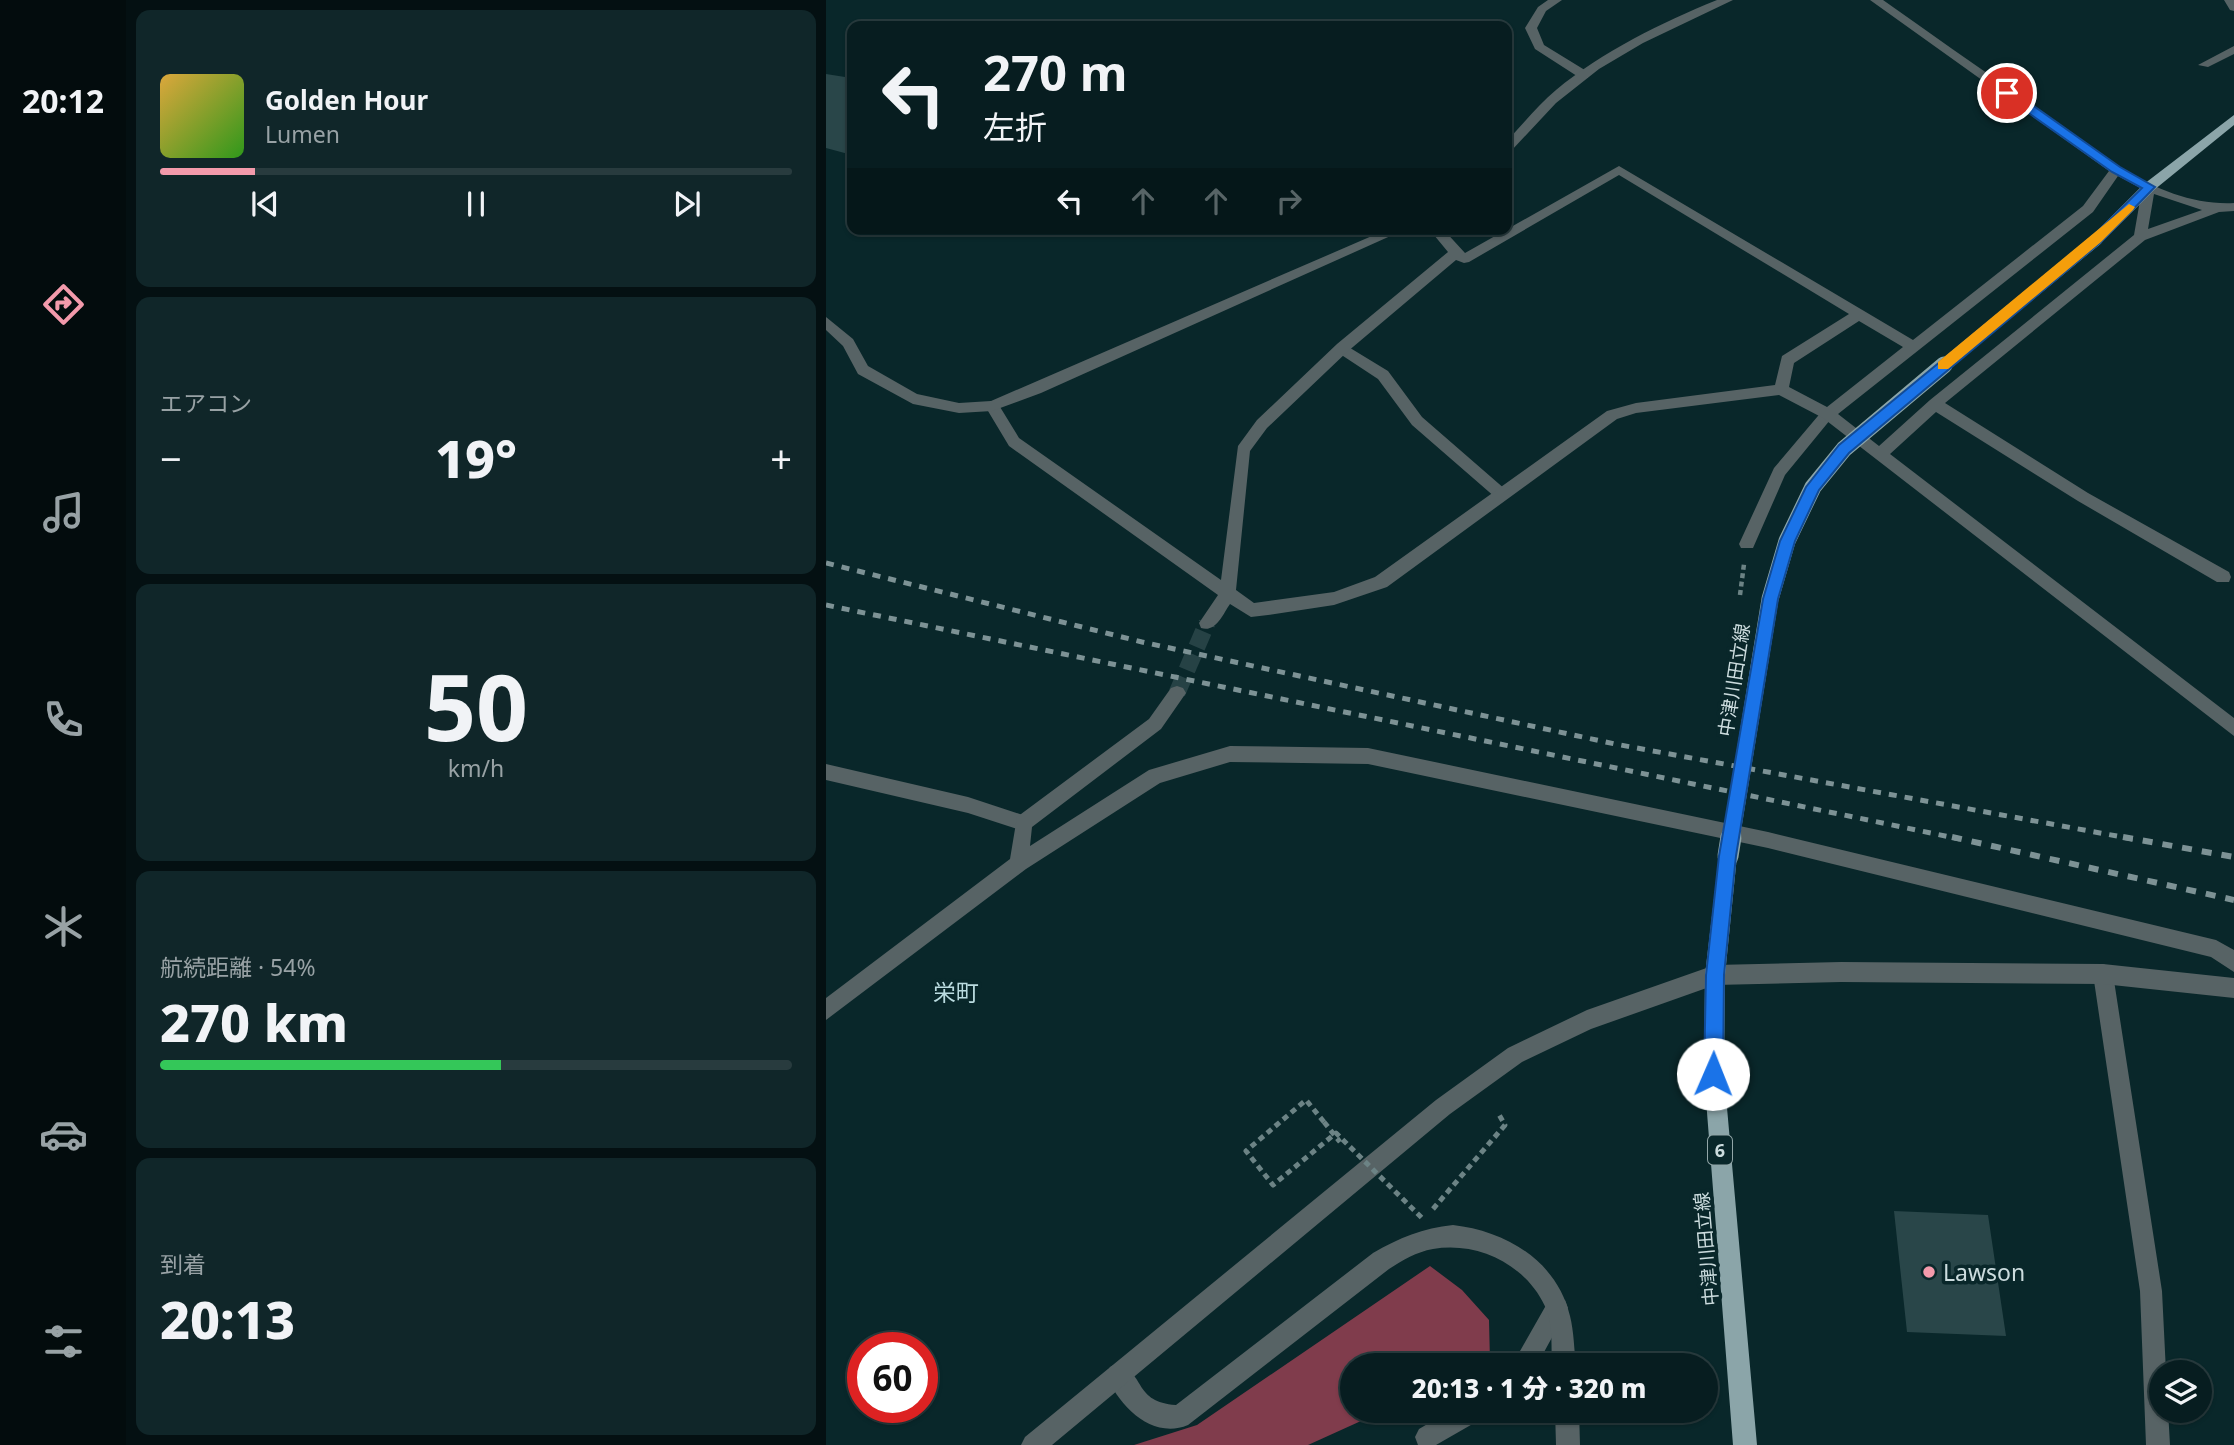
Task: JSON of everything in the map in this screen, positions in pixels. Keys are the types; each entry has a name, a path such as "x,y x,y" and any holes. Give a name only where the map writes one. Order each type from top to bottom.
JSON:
{"main road":[{"name":"中津川田立線","path":"1745,1445 1714,1079 1715,975 1728,856 1770,599 1787,541 1813,487 1844,449 2097,239 2149,187 2234,118"}],"street":[{"path":"1556,0 1542,9 1531,28 1539,47 1584,75"},
{"path":"1512,143 1559,94 1584,75 1645,39 1727,0"},
{"path":"1876,0 2116,170 2149,187 2214,210"},
{"path":"2230,0 2234,8"},
{"path":"2204,65 2234,49"},
{"path":"1512,231 1619,170 1914,347"},
{"path":"1747,544 1779,472 1828,414 2088,209 2116,170"},
{"path":"2140,237 2149,187"},
{"path":"1881,453 1935,404 2140,237 2214,210 2234,206"},
{"path":"826,322 848,343 863,370 913,399 959,408 992,406 1036,390 1386,235"},
{"path":"1440,235 1464,259 1506,235"},
{"path":"1207,623 1227,594 1243,450 1262,424 1342,348 1456,253"},
{"path":"1781,389 1787,360 1858,315"},
{"path":"1342,348 1383,374 1417,421 1501,494"},
{"path":"992,406 1014,442 1251,610 1311,604 1357,593 1381,582 1612,415 1636,408 1719,400 1781,389 1828,414 1881,453 2234,728"},
{"path":"1935,404 2083,497 2223,577"},
{"path":"1019,863 1023,823 1155,724 1177,692"},
{"path":"826,1010 1019,863 1155,776 1230,754 1368,756 1768,840 2216,949 2234,962"},
{"path":"826,772 968,805 1023,823"},
{"path":"1033,1445 1443,1107 1515,1055 1587,1020 1715,975 1841,972 2103,974 2234,988"},
{"path":"2103,974 2151,1292 2158,1445"},
{"path":"1118,1375 1139,1405 1157,1416 1180,1416 1381,1261 1409,1245 1426,1240 1467,1236 1487,1240 1529,1264 1557,1308 1563,1353"},
{"path":"1531,1353 1557,1308"},
{"path":"1427,1437 1452,1423"},
{"path":"1567,1423 1568,1445"}],"path":[{"path":"1740,595 1747,544"},
{"path":"1340,1142 1324,1122 1306,1100 1246,1151 1273,1185 1336,1133 1423,1219 1505,1125 1498,1113"}],"shaded area":[{"path":"1430,1266 1462,1290 1489,1320 1490,1353 1340,1353 1340,1423 1357,1423 1308,1445 1134,1445 1197,1425"}],"building":[{"path":"826,74 847,79 847,154 826,148"},
{"path":"1894,1211 1988,1215 2006,1336 1907,1332"}],"tunnel":[{"path":"1177,693 1207,623"}],"railway":[{"path":"826,563 1142,642 1615,744 2133,839"},
{"path":"826,605 1960,839"},
{"path":"1952,837 2234,900"},
{"path":"2123,837 2234,857"}],"slow traffic":[{"path":"1943,366 2097,239 2129,207"}],"place":[{"name":"Lawson","path":"1929,1272"}],"district":[{"name":"栄町","path":"956,992"}],"route":[{"path":"1713,1074 1715,975 1728,856 1770,599 1787,541 1813,487 1844,449 2097,239 2149,187 2116,170 2007,93"}]}
